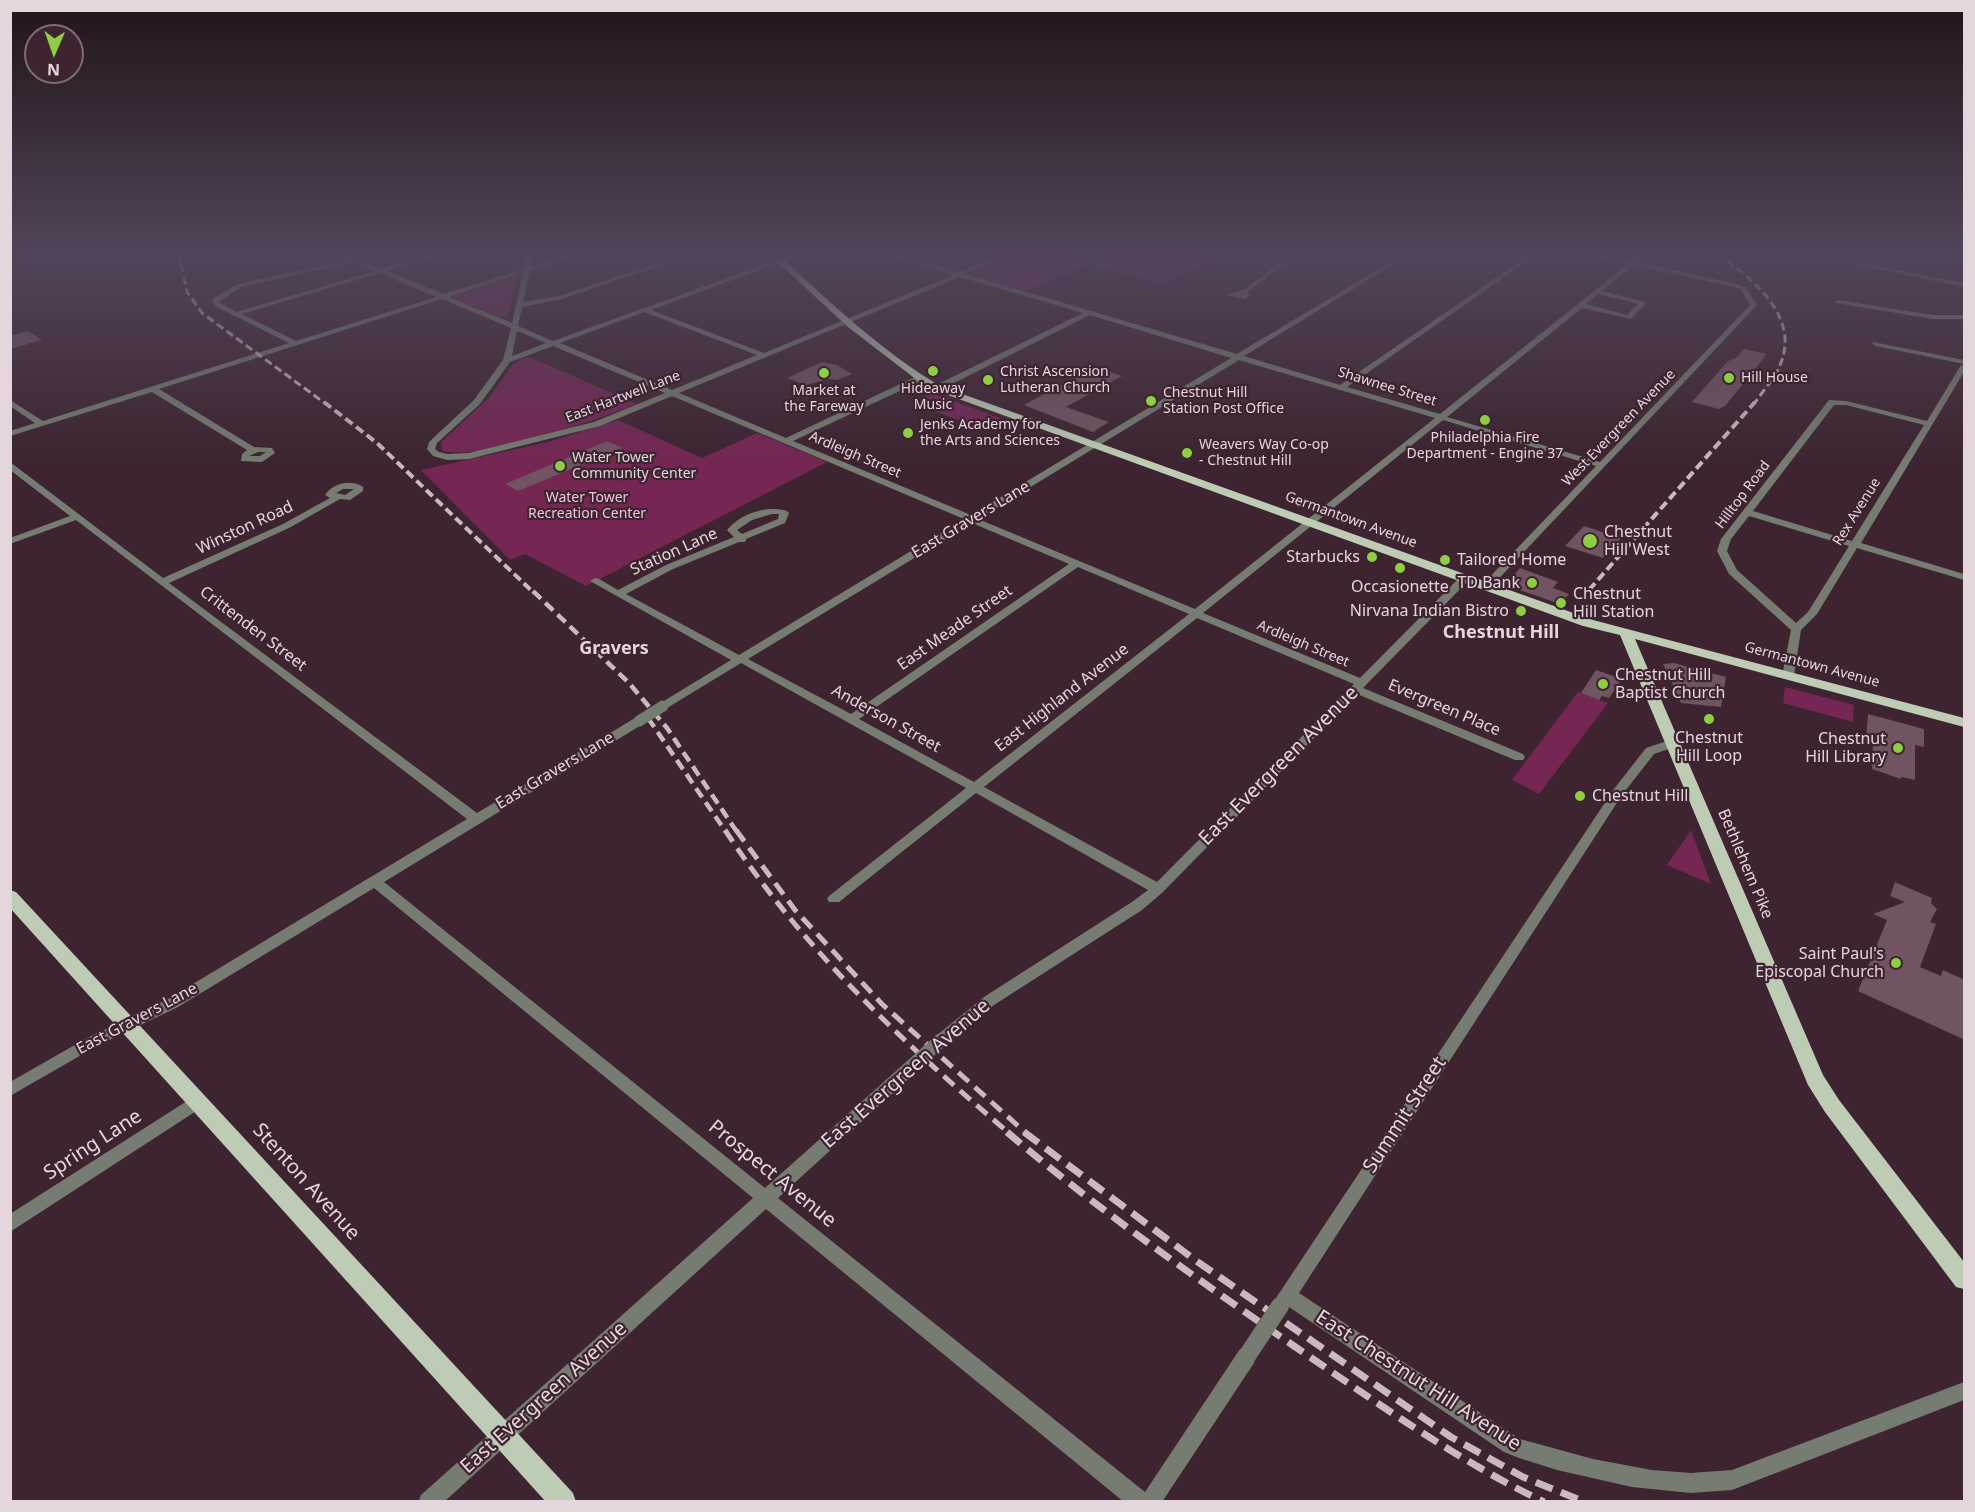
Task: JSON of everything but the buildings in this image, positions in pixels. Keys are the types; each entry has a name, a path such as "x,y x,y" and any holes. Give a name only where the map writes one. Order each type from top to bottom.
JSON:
{"main road":[{"name":"Germantown Avenue","path":"849,324 920,378 938,388 1485,587 1626,634 1965,722"},
{"name":"Bethlehem Pike","path":"1626,634 1815,1079 1832,1106 1965,1279"},
{"name":"Stenton Avenue","path":"10,896 564,1502"}],"street":[{"path":"254,324 295,344"},
{"path":"10,434 359,324"},
{"name":"Ardleigh Street","path":"508,324 1196,613 1359,686"},
{"path":"507,360 517,324"},
{"path":"507,360 607,324"},
{"path":"680,324 763,355"},
{"name":"East Hartwell Lane","path":"507,360 484,393 433,442 431,449 436,454 447,457 469,456 555,437 597,424 840,324"},
{"path":"938,388 1067,324"},
{"name":"Shawnee Street","path":"1129,324 1602,465"},
{"name":"East Gravers Lane","path":"10,1090 92,1042 173,1003 1292,324"},
{"path":"1342,387 1433,324"},
{"name":"East Highland Avenue","path":"834,899 1310,523 1557,324"},
{"name":"West Evergreen Avenue","path":"1485,587 1738,324"},
{"path":"1876,344 1965,362"},
{"name":"Rex Avenue","path":"1796,629 1812,614 1965,367"},
{"path":"786,441 920,378"},
{"path":"153,389 253,450"},
{"path":"10,402 42,424"},
{"name":"Hilltop Road","path":"1796,629 1738,578 1725,562 1723,545 1830,404 1836,402 1928,424"},
{"name":"Crittenden Street","path":"10,465 476,819"},
{"name":"Winston Road","path":"164,581 286,526 336,498"},
{"name":"Station Lane","path":"618,594 675,564 742,540 782,521 784,513 777,510 765,512 735,525 732,530 742,540"},
{"path":"1747,512 1965,577"},
{"path":"10,541 76,517"},
{"name":"East Meade Street","path":"851,719 1077,563"},
{"name":"East Evergreen Avenue","path":"428,1502 504,1436 941,1040 989,1000 1137,906 1158,889 1464,579"},
{"name":"Anderson Street","path":"595,581 1158,889"},
{"path":"1788,676 1796,629"},
{"name":"Evergreen Place","path":"1359,686 1519,757"},
{"name":"Summit Street","path":"1150,1502 1630,774 1650,751 1672,743"},
{"name":"Prospect Avenue","path":"374,881 1141,1502"},
{"name":"Spring Lane","path":"10,1224 198,1101"},
{"name":"East Chestnut Hill Avenue","path":"1283,1300 1487,1430 1525,1451 1634,1480 1702,1483 1745,1476 1965,1391"}],"green space":[{"name":"Water Tower Recreation Center","path":"527,356 637,404 568,428 508,445 458,453 442,450 441,442 489,398 513,364"},
{"path":"932,393 1002,419 983,429 912,403"},
{"name":"Water Tower Recreation Center","path":"618,420 702,458 757,433 827,462 586,586 525,554 510,560 421,470 548,442"},
{"path":"1785,687 1854,705 1853,722 1783,703"},
{"path":"1578,692 1608,703 1539,794 1512,780"},
{"path":"1691,830 1711,884 1667,865"}],"railway":[{"path":"216,324 326,404"},
{"path":"1754,404 1780,365 1785,347 1782,324"},
{"path":"324,402 377,443 534,593"},
{"path":"1589,590 1755,402"},
{"path":"533,591 629,683 667,728 737,832"},
{"path":"648,718 726,832"},
{"path":"725,830 755,873 820,954 930,1064 1009,1133"},
{"path":"736,830 795,910 882,1004 1026,1133"},
{"path":"1007,1132 1112,1216 1294,1346 1447,1449 1544,1502"},
{"path":"1024,1132 1195,1260 1451,1437 1523,1477 1585,1502"}],"place":[{"name":"Hideaway Music","path":"933,371"},
{"name":"Market at the Fareway","path":"824,373"},
{"name":"Hill House","path":"1729,378"},
{"name":"Christ Ascension Lutheran Church","path":"988,380"},
{"name":"Chestnut Hill Station Post Office","path":"1151,401"},
{"name":"Philadelphia Fire Department - Engine 37","path":"1485,420"},
{"name":"Jenks Academy for the Arts and Sciences","path":"908,433"},
{"name":"Weavers Way Co‑op - Chestnut Hill","path":"1187,453"},
{"name":"Water Tower Community Center","path":"560,466"},
{"name":"Chestnut Hill West","path":"1590,541"},
{"name":"Starbucks","path":"1372,557"},
{"name":"Tailored Home","path":"1445,560"},
{"name":"Occasionette","path":"1400,568"},
{"name":"TD Bank","path":"1532,583"},
{"name":"Chestnut Hill Station","path":"1561,603"},
{"name":"Nirvana Indian Bistro","path":"1521,611"},
{"name":"Chestnut Hill Baptist Church","path":"1603,684"},
{"name":"Chestnut Hill Loop","path":"1709,719"},
{"name":"Chestnut Hill Library","path":"1898,748"},
{"name":"Chestnut Hill","path":"1580,796"},
{"name":"Saint Paul's Episcopal Church","path":"1896,963"}],"district":[{"name":"Chestnut Hill","path":"1501,633"},
{"name":"Gravers","path":"614,649"}]}
